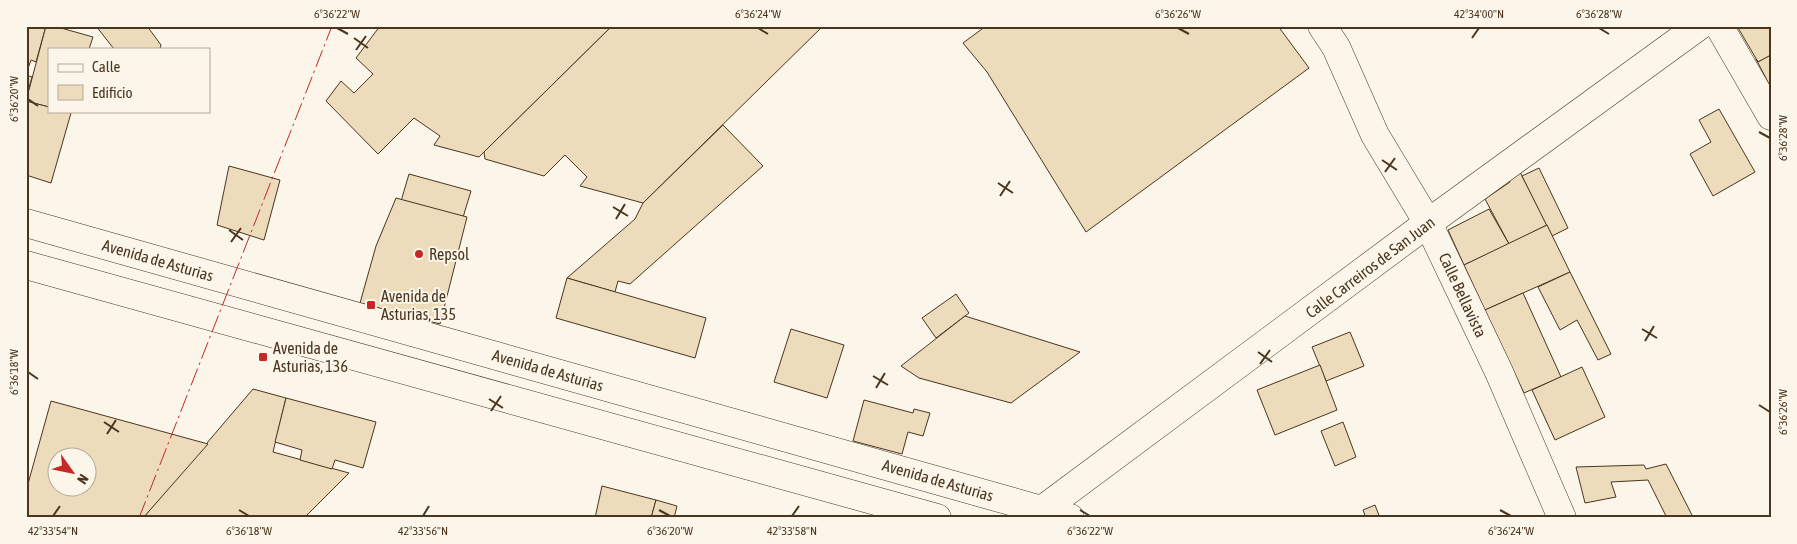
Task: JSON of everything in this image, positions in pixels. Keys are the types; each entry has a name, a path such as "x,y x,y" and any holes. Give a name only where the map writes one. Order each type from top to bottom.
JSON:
{"main road":[{"name":"Calle Bellavista","path":"1322,26 1336,46 1375,136 1428,223 1499,372 1562,518"},
{"name":"Calle Carreiros de San Juan","path":"1042,510 1428,223 1699,26"},
{"path":"1719,26 1771,116"},
{"name":"Avenida de Asturias","path":"26,223 1070,518"},
{"path":"26,265 937,518"}],"building":[{"path":"26,26 46,26 36,62 31,60 26,74"},
{"path":"46,26 54,26 93,37 89,48 48,48 48,107 26,101"},
{"path":"96,26 147,26 161,45 160,48 113,48"},
{"path":"380,26 612,26 479,157 434,145 440,136 414,118 378,154 326,101 341,81 354,93 373,74 356,58"},
{"path":"612,26 823,26 643,203 580,186 587,177 565,155 544,176 485,159 484,152"},
{"path":"986,26 1278,26 1309,68 1086,232 987,72 963,43"},
{"path":"1737,26 1771,26 1771,55 1758,62"},
{"path":"1771,55 1771,88 1756,59 1758,62"},
{"path":"26,75 32,77 26,98"},
{"path":"26,101 48,107 48,112 71,113 51,183 26,175"},
{"path":"1719,109 1755,172 1713,196 1690,154 1711,142 1699,120"},
{"path":"723,125 763,166 630,284 618,281 615,292 567,278 635,219 643,203"},
{"path":"229,166 280,180 264,240 217,225"},
{"path":"1518,168 1547,225 1509,244 1485,199 1510,182 1506,175"},
{"path":"1539,168 1568,228 1552,236 1522,176"},
{"path":"409,174 471,191 461,224 399,208"},
{"path":"396,198 467,217 440,324 360,303 376,246"},
{"path":"1489,209 1509,244 1464,265 1448,230"},
{"path":"1547,225 1570,272 1485,310 1464,265"},
{"path":"1570,272 1611,354 1598,360 1577,320 1560,330 1538,287"},
{"path":"567,278 706,318 695,358 556,318"},
{"path":"1523,293 1561,377 1524,393 1485,310"},
{"path":"956,294 969,313 936,338 922,318"},
{"path":"965,316 1080,352 1011,403 919,378 901,366"},
{"path":"791,329 844,345 827,398 774,382"},
{"path":"1350,332 1364,366 1326,381 1312,347"},
{"path":"1320,365 1337,410 1275,435 1257,390"},
{"path":"1582,367 1605,417 1555,440 1532,390"},
{"path":"253,389 286,398 273,452 349,473 304,518 143,518"},
{"path":"286,398 376,422 363,468 335,460 332,469 300,460 302,450 275,442"},
{"path":"864,400 913,413 914,409 930,413 923,436 908,432 902,454 853,441"},
{"path":"51,401 208,444 143,518 26,518 26,491"},
{"path":"1343,422 1356,457 1335,466 1321,431"},
{"path":"1666,464 1693,517 1667,518 1648,480 1611,482 1616,497 1585,503 1576,467 1644,465 1646,469"},
{"path":"602,486 656,500 651,518 595,518"},
{"path":"656,500 677,506 674,518 651,518"},
{"path":"1375,505 1380,518 1366,518 1363,510"}],"power":[{"path":"139,518 332,26"}],"place":[{"name":"Repsol","path":"419,254"},
{"name":"Avenida de Asturias, 135","path":"371,305"},
{"name":"Avenida de Asturias, 136","path":"263,357"}]}
